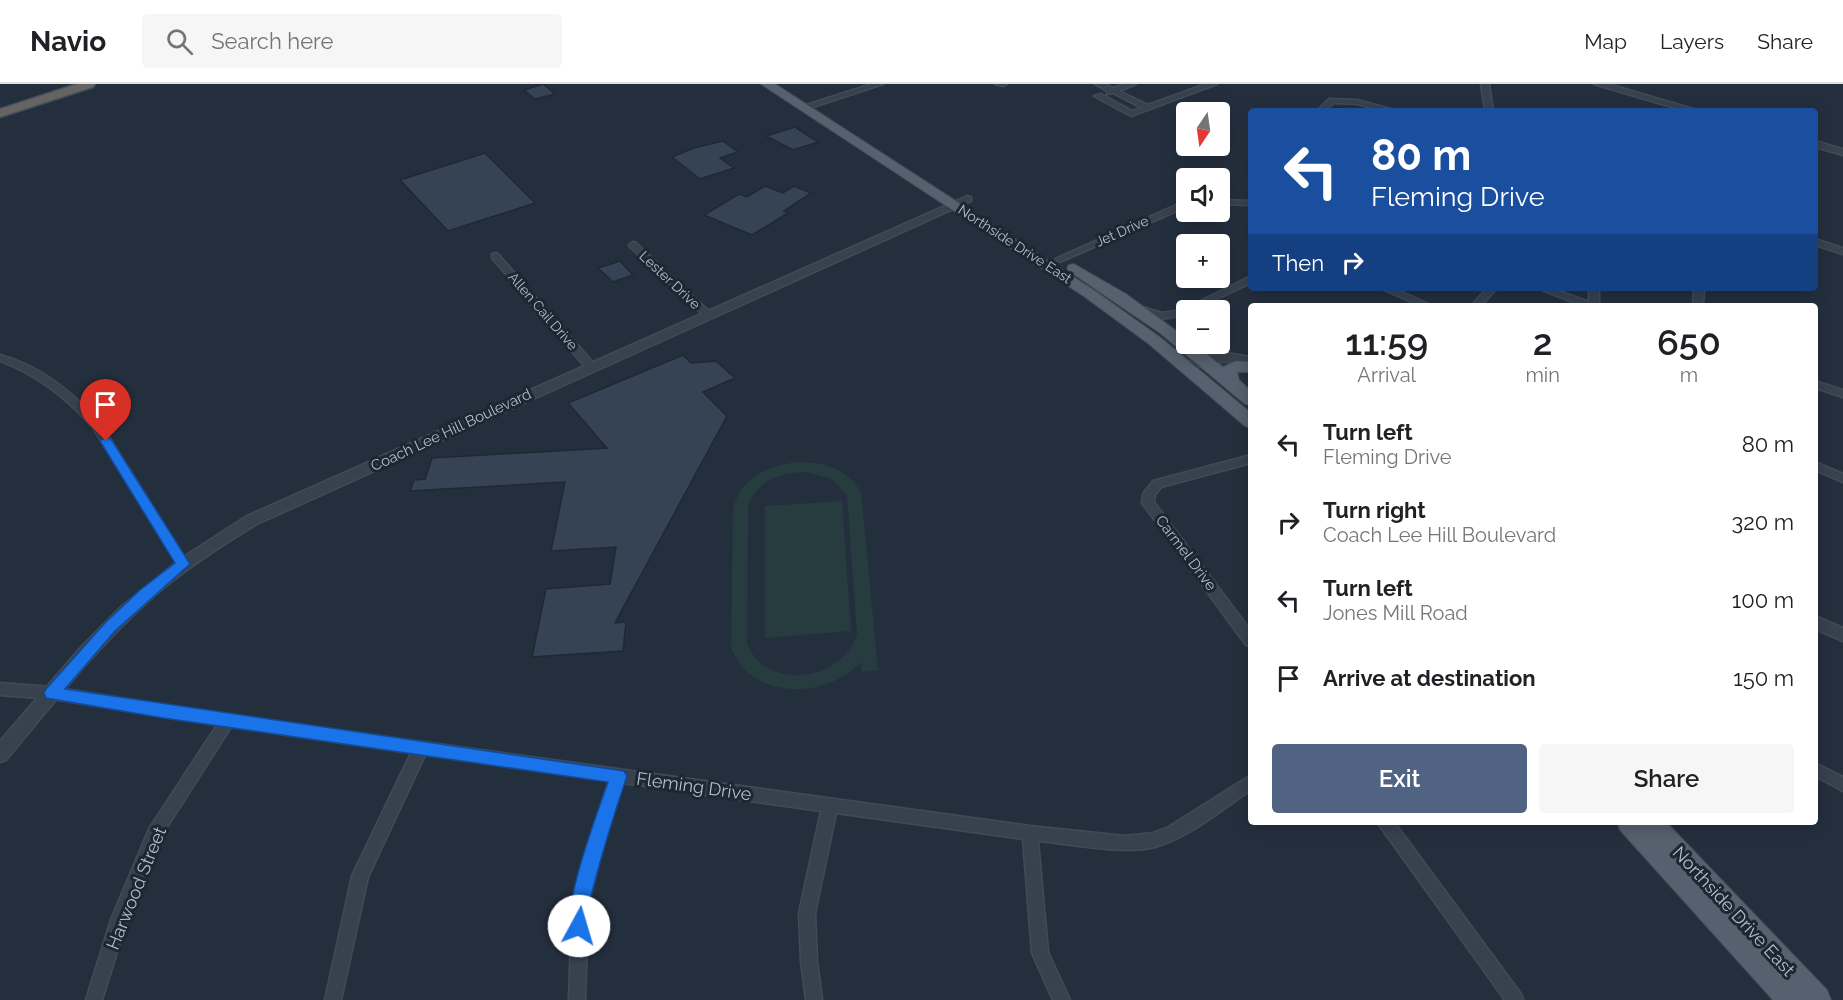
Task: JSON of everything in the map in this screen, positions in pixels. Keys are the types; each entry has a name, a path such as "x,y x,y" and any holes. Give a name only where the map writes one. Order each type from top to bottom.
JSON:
{"highway":[{"path":"0,105 64,84"},
{"path":"0,113 89,84"}],"main road":[{"name":"Northside Drive East","path":"767,84 809,106 1136,308 1171,332 1248,397"},
{"name":"Northside Drive East","path":"782,84 809,106"},
{"name":"Northside Drive East","path":"960,201 1105,304 1186,366 1248,420"},
{"path":"1231,382 1229,371 1231,368 1248,367"},
{"name":"Northside Drive East","path":"1632,825 1792,1000"},
{"name":"Northside Drive East","path":"1653,825 1818,1000"}],"street":[{"path":"809,106 879,84"},
{"path":"1099,84 1149,108"},
{"path":"1132,84 1098,96 1131,114 1213,84"},
{"path":"1485,84 1489,108"},
{"path":"1598,84 1684,108"},
{"path":"1324,108 1332,101 1357,102 1382,108"},
{"path":"1818,145 1843,152"},
{"name":"Coach Lee Hill Boulevard","path":"0,754 110,627 183,564 252,520 960,201"},
{"path":"1230,202 1248,203"},
{"name":"Jet Drive","path":"1059,259 1176,208"},
{"path":"1818,243 1843,251"},
{"name":"Lester Drive","path":"633,245 707,314"},
{"name":"Allen Cail Drive","path":"495,256 591,367"},
{"path":"1209,300 1248,280"},
{"path":"1392,291 1421,303"},
{"path":"1479,303 1489,291"},
{"path":"1550,291 1584,303"},
{"path":"1136,308 1161,316 1176,314"},
{"path":"1171,332 1170,325 1176,318"},
{"path":"1186,366 1204,359 1229,356 1248,361"},
{"path":"0,358 37,373 54,383 80,405 97,426 183,564"},
{"path":"1818,385 1843,394"},
{"name":"Carmel Drive","path":"1248,460 1157,484 1149,494 1148,503 1248,637"},
{"path":"1818,467 1843,478"},
{"path":"1818,623 1843,634"},
{"name":"Fleming Drive","path":"0,689 52,693 228,721 618,776 1125,843 1153,840 1172,833 1248,784"},
{"name":"Harwood Street","path":"93,1000 120,917 154,834 228,721"},
{"path":"333,1000 360,876 421,748"},
{"path":"1818,771 1843,784"},
{"path":"577,1000 580,905 596,844 618,776"},
{"path":"814,1000 809,961 807,913 830,804"},
{"path":"1387,825 1515,1000"},
{"path":"1030,832 1040,953 1062,1000"}],"green space":[{"path":"807,462 834,468 849,477 861,492 878,670 862,672 861,662 846,674 829,683 809,688 790,689 771,685 754,677 741,665 731,647 733,510 736,499 741,490 756,476 786,464","holes":["807,472 832,479 847,495 857,634 849,650 837,662 821,671 804,675 786,675 770,669 757,659 747,643 748,509 756,491 779,476"]},
{"path":"842,501 851,631 765,638 765,506"}],"building":[{"path":"543,84 555,94 535,99 524,90"},
{"path":"795,127 818,142 793,150 766,136"},
{"path":"723,141 738,152 720,158 734,168 700,179 672,157 694,148"},
{"path":"485,153 535,203 448,231 400,180"},
{"path":"765,186 783,193 794,186 811,193 784,211 788,213 752,235 704,215 739,194 747,197"},
{"path":"620,261 633,275 613,282 598,268"},
{"path":"683,355 691,363 716,361 735,378 703,392 727,416 615,623 626,622 623,651 532,657 546,589 610,584 616,547 551,551 565,482 410,491 414,480 425,479 432,458 607,448 568,403"}],"route":[{"path":"106,441 183,564 110,627 52,693 163,712 618,776 596,844 580,905 579,926"}]}
